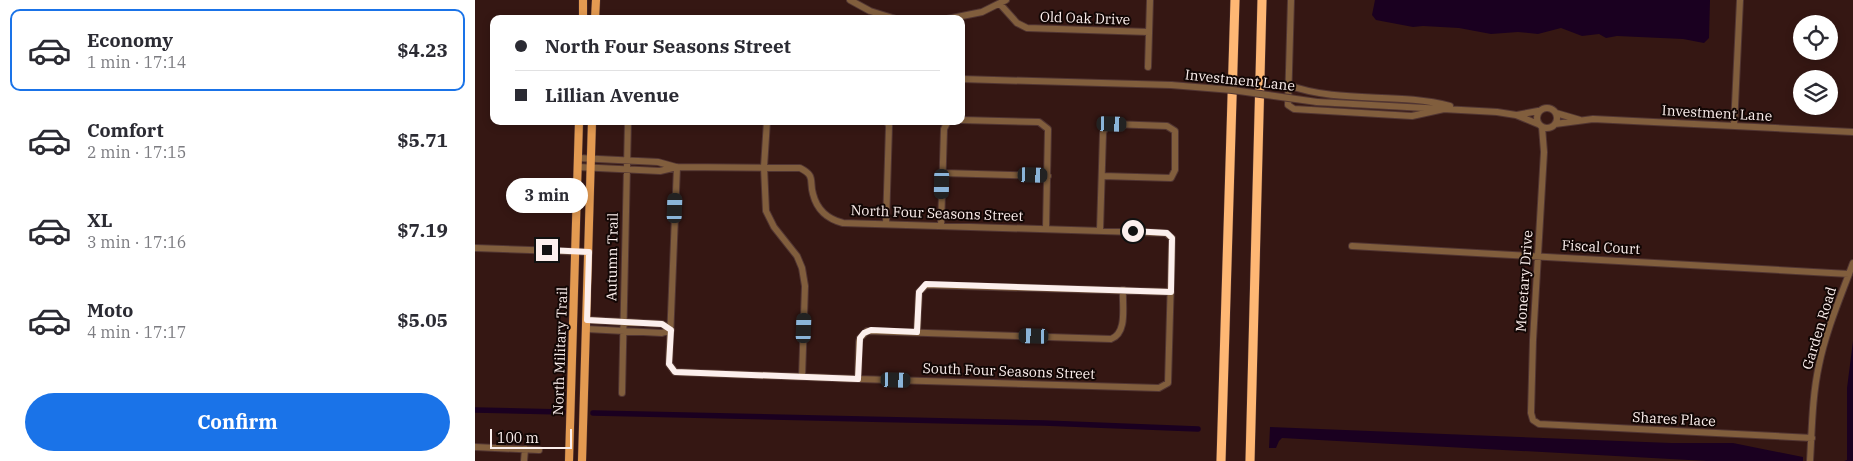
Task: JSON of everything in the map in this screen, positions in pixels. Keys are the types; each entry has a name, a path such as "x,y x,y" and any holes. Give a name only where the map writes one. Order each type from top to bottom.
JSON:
{"highway":[{"path":"1221,461 1235,0"},
{"path":"1250,461 1262,0"}],"main road":[{"path":"583,0 583,15"},
{"path":"595,15 596,0"},
{"name":"North Military Trail","path":"569,461 579,125"},
{"name":"North Military Trail","path":"583,461 592,125"}],"street":[{"path":"851,0 870,11 883,15"},
{"path":"1148,68 1150,0"},
{"path":"1291,0 1288,105 1294,109 1412,116 1444,109"},
{"path":"1734,126 1740,0"},
{"path":"965,15 982,12 1003,2"},
{"name":"Old Oak Drive","path":"1003,2 1017,23 1027,28 1149,32"},
{"name":"Investment Lane","path":"965,79 1171,85 1232,90 1317,102 1464,110 1516,115 1538,112"},
{"path":"1288,85 1318,94 1428,101 1464,110"},
{"path":"1547,107 1555,112 1557,118 1553,125 1540,126 1536,118 1538,112 1547,107"},
{"name":"Investment Lane","path":"1555,112 1581,120"},
{"name":"Investment Lane","path":"1516,115 1540,126"},
{"path":"965,120 1043,123 1048,129 1046,228"},
{"name":"Investment Lane","path":"1553,125 1581,120 1853,132"},
{"name":"Autumn Trail","path":"622,393 628,125"},
{"path":"767,125 764,167 765,202 769,219 777,233 797,256 803,272 805,295 802,377"},
{"path":"886,224 889,125"},
{"path":"941,226 944,129 946,125"},
{"path":"1100,230 1101,176 1103,133 1108,125 1167,126 1175,131 1175,170 1171,178 1101,176"},
{"name":"Monetary Drive","path":"1544,140 1553,125"},
{"name":"Monetary Drive","path":"1536,422 1531,413 1544,140 1540,126"},
{"path":"578,158 591,163"},
{"path":"578,167 591,163"},
{"name":"North Four Seasons Street","path":"591,163 627,165 660,171 677,167 800,168 806,171 811,178 812,193 820,210 830,218 843,223 1158,232 1170,235 1172,242 1171,292"},
{"path":"671,330 677,167"},
{"path":"943,173 1048,176"},
{"name":"Fiscal Court","path":"1352,246 1849,274"},
{"path":"475,248 589,252"},
{"name":"Garden Road","path":"1811,461 1813,406 1819,366 1827,334 1853,263"},
{"path":"917,332 919,292 926,284 1171,292"},
{"path":"858,379 859,342 864,333 871,330 1111,339 1117,337 1121,330 1123,290"},
{"name":"South Four Seasons Street","path":"671,330 669,364 675,372 1159,388 1165,386 1169,379 1171,292"},
{"path":"587,320 662,324 671,330"},
{"path":"587,329 662,333 671,330"},
{"name":"Shares Place","path":"1536,422 1811,438"},
{"path":"475,447 539,450"},
{"path":"524,461 525,449"}],"shaded area":[{"path":"1375,0 1710,0 1709,38 1704,43 1683,39 1617,36 1606,38 1599,34 1582,36 1561,28 1538,34 1518,32 1491,34 1459,28 1413,27 1376,20 1372,15"},
{"path":"1853,341 1853,461 1844,461 1847,460 1847,388"},
{"path":"1270,427 1671,443 1733,443 1803,457 1803,461 1707,461 1282,438 1276,448 1269,448"}],"waterway":[{"path":"475,410 563,412"},
{"path":"593,413 1044,423 1198,429"}],"route":[{"path":"547,250 589,252 587,320 662,324 671,330 669,364 675,372 858,379 860,338 864,333 871,330 917,332 919,292 922,286 926,284 1171,292 1172,238 1167,233 1133,231"}]}
